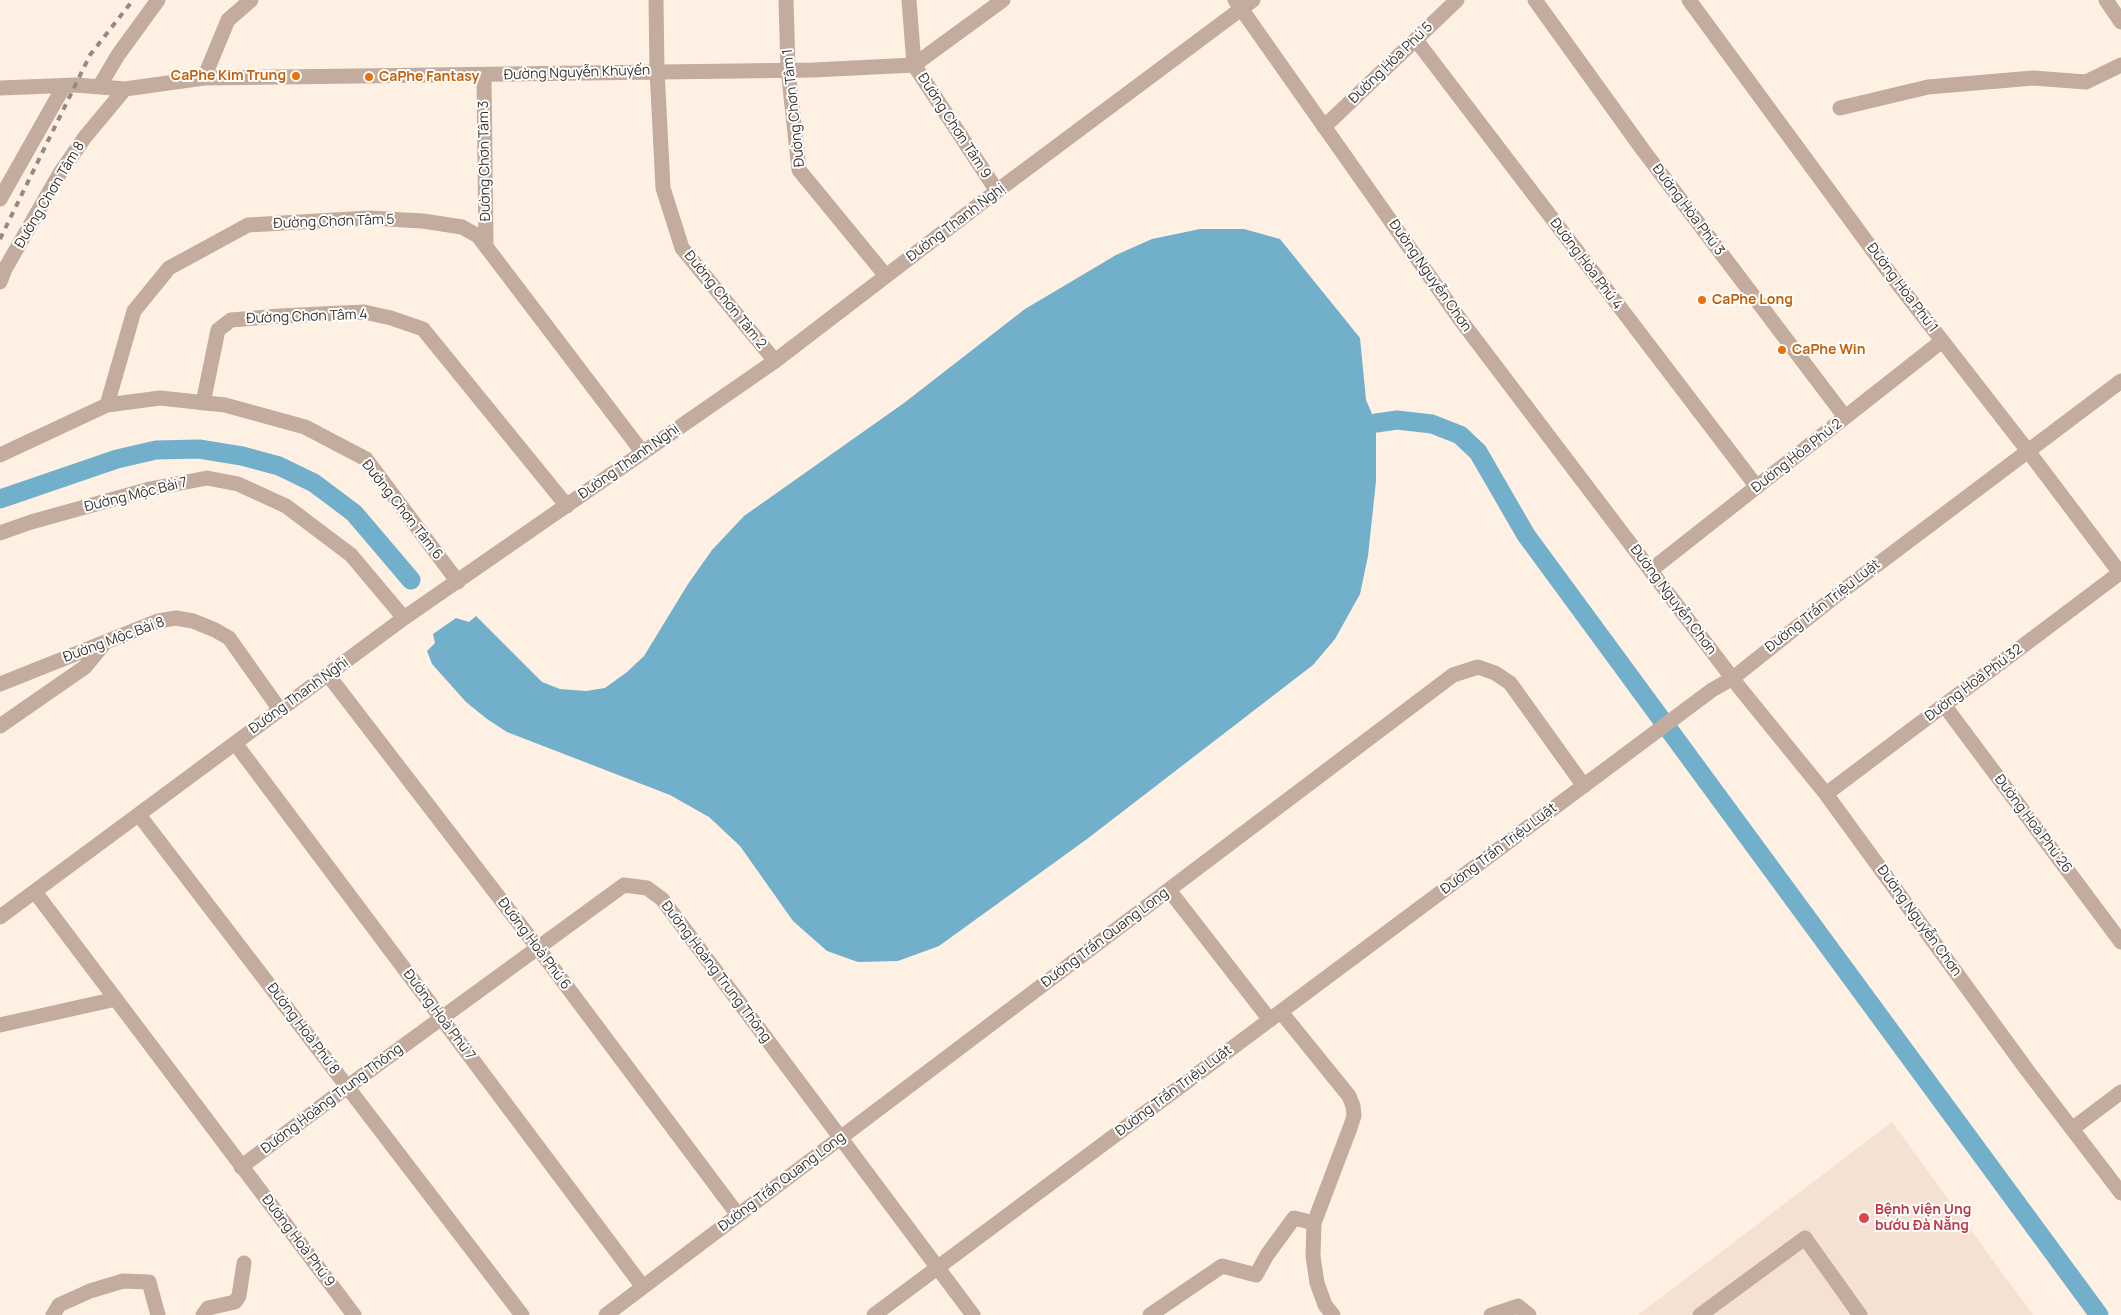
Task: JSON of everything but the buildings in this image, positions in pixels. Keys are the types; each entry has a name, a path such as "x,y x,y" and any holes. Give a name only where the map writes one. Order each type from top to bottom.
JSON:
{"street":[{"path":"99,87 118,55 158,0"},
{"path":"204,78 228,20 251,0"},
{"name":"Đường Chơn Tâm 2","path":"656,0 657,70 663,188 682,248 775,362"},
{"name":"Đường Chơn Tâm 1","path":"786,0 788,69 799,170 886,276"},
{"name":"Đường Chơn Tâm 9","path":"909,0 914,65 997,191"},
{"path":"914,65 1003,0"},
{"name":"Đường Hòa Phú 5","path":"1324,127 1457,0"},
{"name":"Đường Hòa Phú 3","path":"1535,0 1643,150 1845,417"},
{"name":"Đường Hòa Phú 1","path":"1689,0 1891,275 2121,573"},
{"path":"2106,0 2121,22"},
{"name":"Đường Nguyễn Chơn","path":"1243,3 1324,127 1459,318 1733,678 1826,794 2026,1070 2121,1193"},
{"name":"Đường Thanh Nghị","path":"0,917 404,618 775,362 1243,3"},
{"name":"Đường Hòa Phú 4","path":"1416,40 1757,487"},
{"name":"Đường Nguyễn Khuyến","path":"0,88 64,86 126,89 204,78 484,75 657,70 813,70 914,65"},
{"path":"1840,108 1928,86 2033,78 2086,82 2121,65"},
{"name":"Đường Chơn Tâm 3","path":"484,75 486,247"},
{"path":"0,199 64,86"},
{"name":"Đường Chơn Tâm 8","path":"0,282 60,173 85,137 126,89"},
{"name":"Đường Chơn Tâm 5","path":"107,405 134,311 169,268 248,225 370,218 423,221 462,227 478,236 643,452"},
{"name":"Đường Chơn Tâm 4","path":"203,403 218,330 231,320 364,312 392,318 423,328 567,506"},
{"name":"Đường Hòa Phú 2","path":"1651,570 1942,341"},
{"name":"Đường Trần Triệu Luật","path":"874,1315 1712,690 1733,678 1837,594 2121,381"},
{"name":"Đường Chơn Tâm 6","path":"0,455 107,405 160,398 225,405 304,427 366,459 458,582"},
{"name":"Đường Mộc Bài 7","path":"0,533 31,522 150,489 207,478 238,484 286,506 351,555 404,618"},
{"name":"Đường Hoà Phú 32","path":"1826,794 2121,573"},
{"name":"Đường Mộc Bài 8","path":"0,684 158,621 176,618 193,621 216,630 228,638 280,710"},
{"path":"0,726 85,667 105,643"},
{"name":"Đường Trần Quang Long","path":"606,1315 1453,675 1478,668 1495,673 1510,683 1584,786"},
{"name":"Đường Hoà Phú 6","path":"328,675 538,948 738,1215"},
{"name":"Đường Hoà Phú 26","path":"1944,705 2116,924 2121,942"},
{"name":"Đường Hoà Phú 7","path":"235,744 643,1287"},
{"name":"Đường Hoà Phú 8","path":"139,814 522,1315"},
{"name":"Đường Hoàng Trung Thông","path":"241,1167 624,884 647,888 662,899 974,1315"},
{"path":"1169,890 1275,1016 1348,1096 1353,1106 1354,1116 1314,1223 1313,1256 1316,1283 1325,1306 1333,1315"},
{"name":"Đường Hoà Phú 9","path":"35,892 354,1315"},
{"path":"0,1025 116,999"},
{"path":"2072,1129 2121,1092"},
{"path":"1150,1315 1222,1266 1256,1275 1267,1255 1294,1218 1314,1223"},
{"path":"1700,1315 1805,1238 1860,1315"},
{"path":"203,1315 208,1308 235,1302 239,1296 244,1263"},
{"path":"53,1315 59,1305 90,1291 123,1281 149,1282 158,1315"},
{"path":"1491,1315 1518,1306 1529,1315"}],"shaded area":[{"name":"Bệnh viện Ung bướu Đà Nẵng","path":"1892,1122 2033,1315 1638,1315"}],"water":[{"path":"1200,229 1244,229 1280,239 1360,338 1366,400 1376,423 1376,481 1368,556 1360,594 1335,639 1313,665 1087,839 939,946 898,961 858,962 827,951 793,921 740,846 709,817 670,795 507,732 466,702 432,664 427,651 435,643 433,634 456,618 469,622 476,616 542,682 560,689 586,691 605,688 627,672 644,656 688,584 712,550 744,516 904,403 1025,309 1116,255 1152,239"}],"waterway":[{"path":"1376,423 1397,420 1432,424 1460,435 1478,452 1526,535 2099,1315"},
{"path":"0,499 117,459 156,450 199,449 242,456 279,466 314,483 354,513 411,580"}],"railway":[{"path":"0,239 90,55 133,0"}],"place":[{"name":"CaPhe Kim Trung","path":"296,76"},
{"name":"CaPhe Fantasy","path":"369,77"},
{"name":"CaPhe Long","path":"1702,300"},
{"name":"CaPhe Win","path":"1782,350"},
{"name":"Bệnh viện Ung bướu Đà Nẵng","path":"1864,1218"}]}
